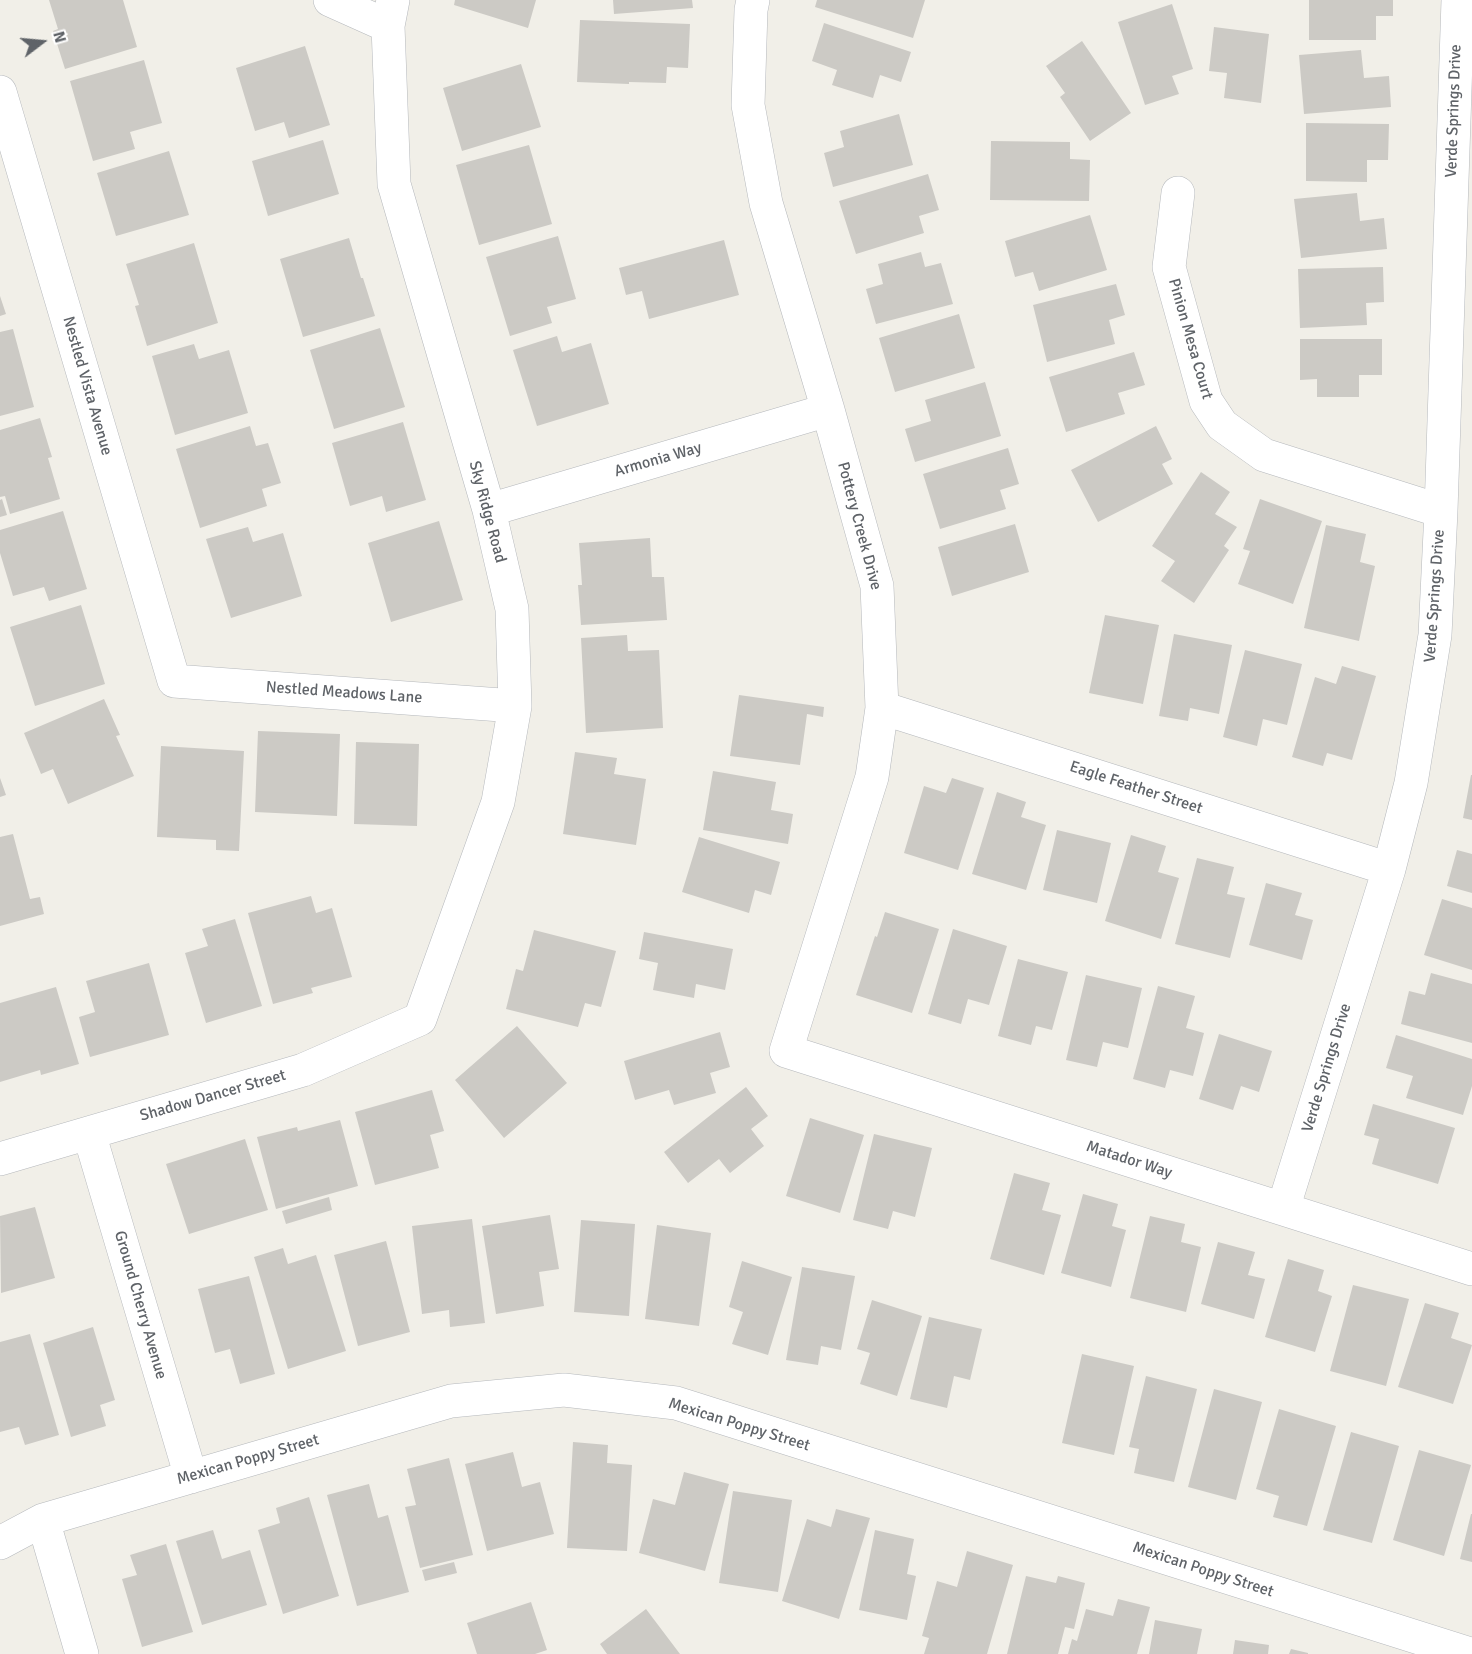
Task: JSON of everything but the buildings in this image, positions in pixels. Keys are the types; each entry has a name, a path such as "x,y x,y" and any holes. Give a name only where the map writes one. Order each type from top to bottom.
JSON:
{"street":[{"path":"330,0 391,13"},
{"name":"Pottery Creek Drive","path":"753,0 748,105 752,127 766,203 828,410 877,586 882,708 872,777 786,1052"},
{"name":"Verde Springs Drive","path":"1282,1209 1389,869 1411,783 1435,635 1458,0"},
{"name":"Sky Ridge Road","path":"391,13 394,184 489,510 512,609 514,706 498,802 420,1019"},
{"name":"Nestled Vista Avenue","path":"0,92 174,681"},
{"name":"Pinion Mesa Court","path":"1178,194 1169,267 1206,401 1222,424 1264,455 1441,511"},
{"name":"Armonia Way","path":"489,510 828,410"},
{"name":"Nestled Meadows Lane","path":"174,681 514,706"},
{"name":"Eagle Feather Street","path":"882,708 1389,869"},
{"name":"Shadow Dancer Street","path":"0,1159 303,1070 420,1019"},
{"name":"Matador Way","path":"786,1052 1472,1269"},
{"name":"Ground Cherry Avenue","path":"89,1133 191,1477"},
{"name":"Mexican Poppy Street","path":"0,1544 43,1520 451,1401 564,1390 676,1403 1470,1654"},
{"path":"43,1520 82,1654"}]}
